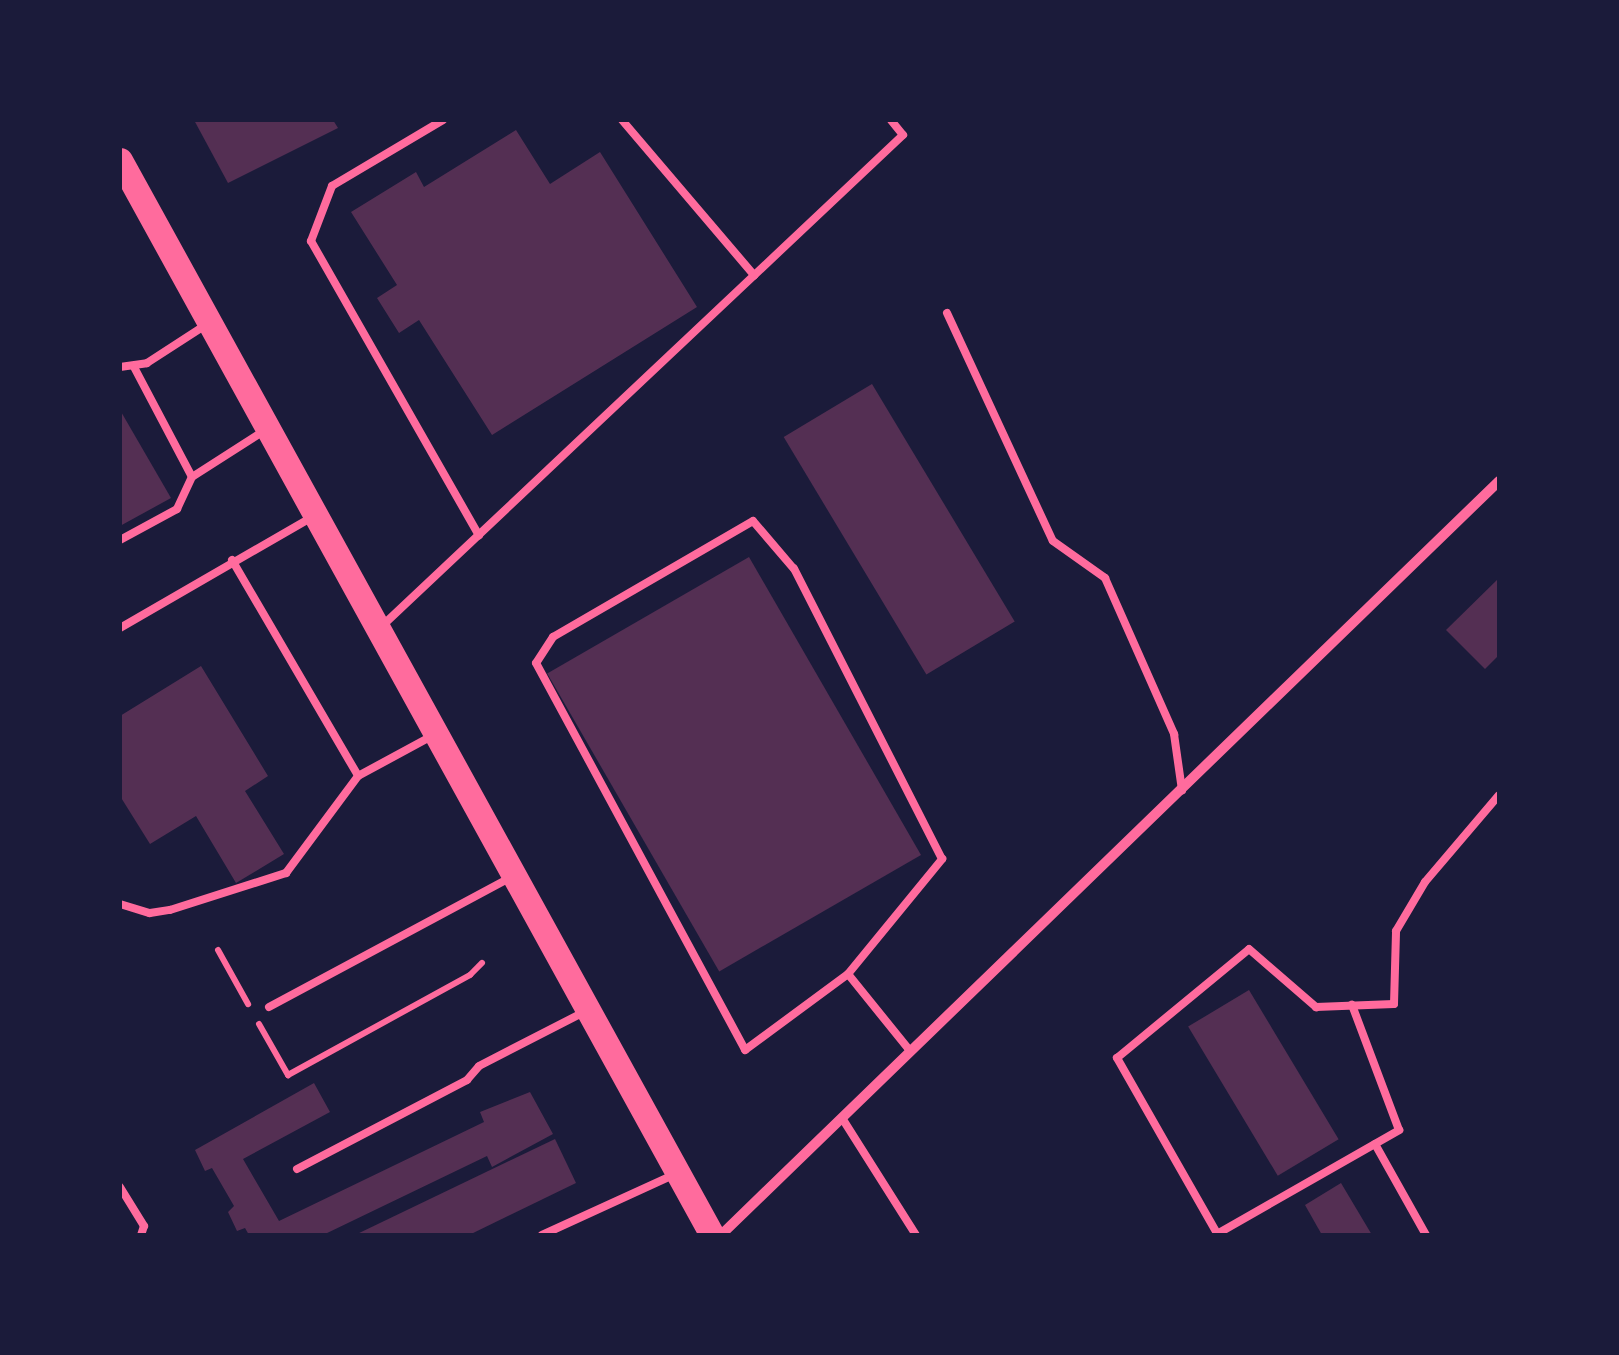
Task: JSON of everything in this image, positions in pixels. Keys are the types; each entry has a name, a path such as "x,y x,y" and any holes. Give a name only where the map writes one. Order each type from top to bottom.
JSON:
{"main road":[{"path":"120,160 712,1235"}],"street":[{"path":"721,1235 1499,481"}],"lane":[{"path":"443,120 332,186 311,241 478,535"},
{"path":"622,120 754,275"},
{"path":"378,630 903,135 891,120"},
{"path":"947,312 1053,540 1106,578 1174,734 1182,790"},
{"path":"120,367 134,368 210,322"},
{"path":"134,368 192,476"},
{"path":"120,540 177,509 192,476 268,428"},
{"path":"120,628 316,515"},
{"path":"753,521 794,569 942,860 848,974 745,1050 536,663 552,636 753,521"},
{"path":"232,560 358,776"},
{"path":"120,904 150,913 170,910 286,873 358,776 436,734"},
{"path":"1352,1006 1399,1130 1218,1234 1118,1058 1248,949 1316,1007 1394,1004 1396,930 1426,882 1499,795"},
{"path":"268,1007 514,876"},
{"path":"848,974 911,1052"},
{"path":"297,1169 467,1080 479,1066 588,1010"},
{"path":"842,1118 916,1235"},
{"path":"1375,1144 1426,1235"},
{"path":"542,1235 678,1173"},
{"path":"120,1187 144,1226 140,1235"}],"path":[{"path":"218,950 288,1075 470,975 482,963"}],"building":[{"path":"194,120 333,120 338,128 228,183"},
{"path":"516,130 550,184 600,152 697,307 492,435 419,320 399,333 377,298 397,285 351,212 416,172 424,187"},
{"path":"872,384 1015,621 926,674 784,437"},
{"path":"120,410 171,498 120,526"},
{"path":"749,557 921,855 719,971 547,674"},
{"path":"1499,578 1499,655 1485,669 1446,630"},
{"path":"201,666 268,776 245,791 284,854 236,883 196,816 150,844 120,796 120,716"},
{"path":"1249,990 1339,1139 1278,1176 1188,1027"},
{"path":"314,1083 330,1112 243,1159 279,1221 484,1122 480,1112 530,1092 553,1134 492,1167 487,1156 323,1235 249,1235 245,1228 237,1231 228,1212 234,1206 212,1168 205,1171 195,1150"},
{"path":"555,1139 576,1183 469,1235 355,1235"},
{"path":"1341,1183 1372,1235 1322,1235 1305,1205"}]}
